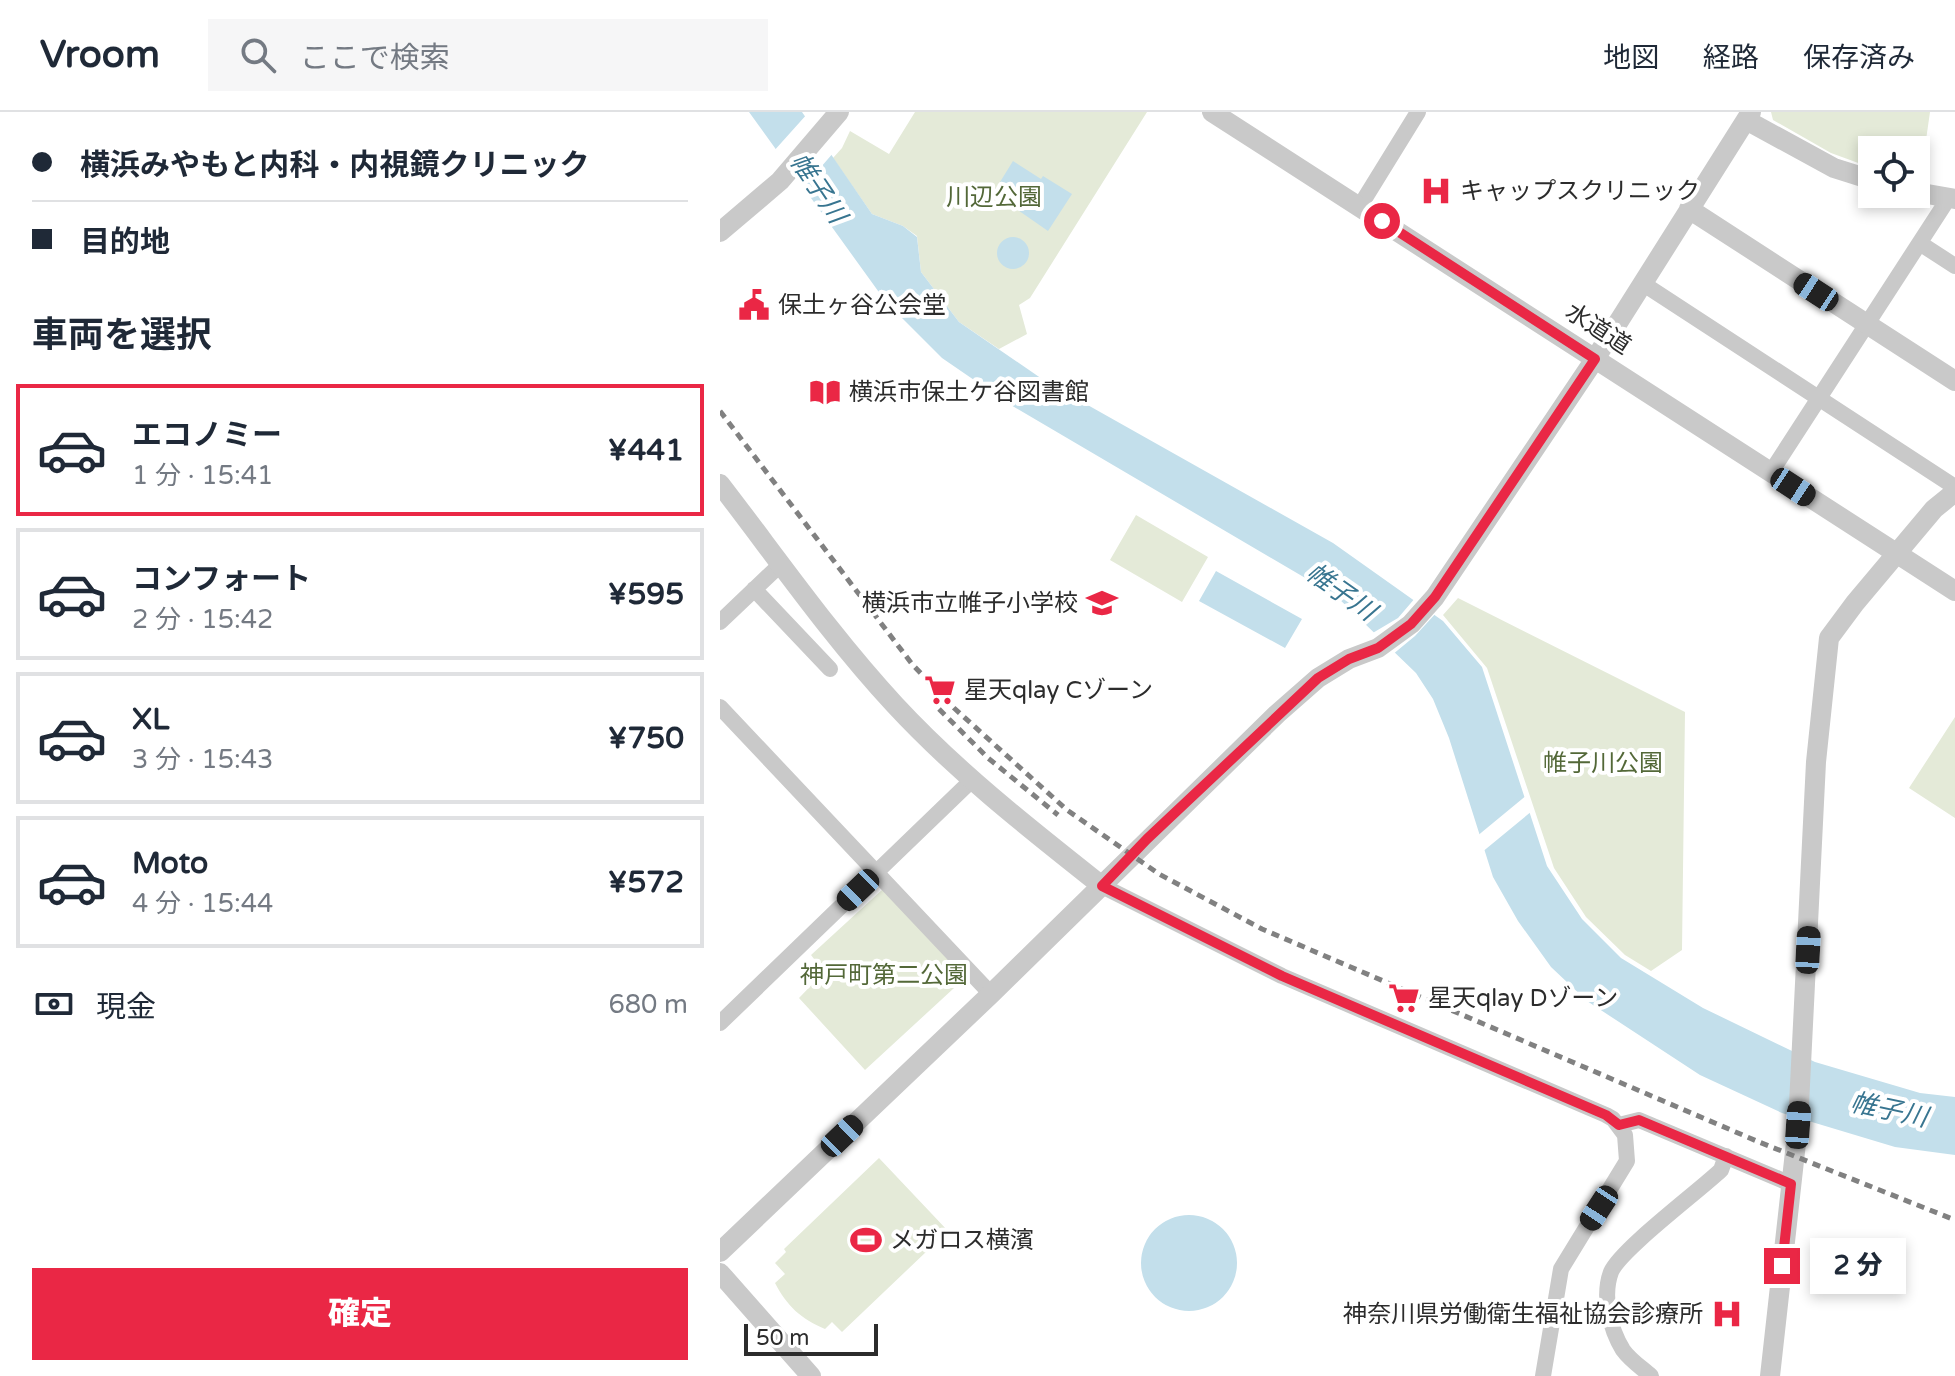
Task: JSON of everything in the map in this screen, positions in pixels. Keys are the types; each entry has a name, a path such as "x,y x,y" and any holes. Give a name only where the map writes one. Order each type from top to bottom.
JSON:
{"street":[{"name":"水道道","path":"1212,112 1955,591"},
{"path":"1360,206 1418,112"},
{"path":"720,1252 1318,678 1349,659 1378,648 1411,624 1435,597 1595,359 1749,116 1834,168 1858,176"},
{"path":"720,232 780,181 834,120"},
{"path":"1771,472 1952,199 1930,195"},
{"path":"1689,209 1955,381"},
{"path":"1921,244 1955,266"},
{"path":"1642,283 1955,490 1896,553 1829,638 1816,762 1798,1125 1770,1376"},
{"path":"720,484 839,639 895,705 972,780 1102,886 1282,976 1606,1115 1619,1125 1625,1135 1627,1161 1561,1269 1543,1376"},
{"path":"720,622 781,564"},
{"path":"754,589 830,669"},
{"path":"720,707 991,994"},
{"path":"720,1023 972,780"},
{"path":"1619,1125 1639,1120 1791,1184"},
{"path":"1651,1376 1624,1352 1612,1323 1606,1294 1612,1271 1650,1231 1721,1170 1726,1156"},
{"path":"720,1273 811,1376"}],"green space":[{"name":"川辺公園","path":"915,112 1147,112 1030,298 1019,305 1027,334 999,349 959,322 921,272 917,236 903,226 872,214 833,158 850,131 889,154"},
{"path":"1771,112 1930,112 1927,136 1858,136 1858,163 1831,153 1773,120"},
{"path":"1136,515 1208,557 1182,602 1110,560"},
{"name":"帷子川公園","path":"1458,598 1685,712 1682,950 1651,971 1625,955 1586,917 1554,868 1487,668 1443,615"},
{"path":"1955,717 1955,818 1909,788"},
{"name":"神戸町第二公園","path":"883,889 966,977 865,1070 799,998 824,972 811,955"},
{"name":"メガロス横濱","path":"879,1158 948,1231 842,1332 832,1322 825,1329 802,1316 784,1298 775,1283 785,1274 775,1263 786,1252 784,1249"}],"water":[{"name":"帷子川","path":"749,112 802,112 872,214 903,226 917,237 921,272 959,322 1045,381 1333,543 1443,621 1482,667 1547,866 1582,919 1621,958 1703,1008 1815,1062 1920,1093 1955,1097 1955,1155 1895,1147 1782,1113 1700,1075 1587,1001 1551,967 1518,921 1493,877 1449,738 1433,699 1416,673 1336,596 1009,404 942,358 886,302"},
{"path":"1013,161 1072,194 1048,231 1002,199 1000,182"},
{"path":"1013,237 1024,242 1029,253 1024,264 1013,269 1002,264 997,253 1002,242"},
{"path":"1216,571 1302,619 1285,648 1199,601"},
{"path":"1189,1215 1207,1219 1223,1229 1233,1245 1237,1263 1233,1281 1223,1297 1207,1307 1189,1311 1171,1307 1155,1297 1145,1281 1141,1263 1145,1245 1155,1229 1171,1219"}],"pier":[{"path":"808,113 834,152 801,190 773,152"},
{"path":"1416,597 1437,612 1392,655 1371,634 1398,618"},
{"path":"1527,795 1532,811 1481,853 1476,837"}],"railway":[{"path":"720,411 912,664 954,708 1067,810 1159,874 1262,929 1759,1142 1955,1220"},
{"path":"939,709 988,758 1058,815"}],"place":[{"name":"キャップスクリニック","path":"1436,191"},
{"name":"保土ヶ谷公会堂","path":"754,305"},
{"name":"横浜市保土ケ谷図書館","path":"825,392"},
{"name":"横浜市立帷子小学校","path":"1102,603"},
{"name":"星天qlay Cゾーン","path":"940,690"},
{"name":"星天qlay Dゾーン","path":"1404,998"},
{"name":"メガロス横濱","path":"866,1240"},
{"name":"神奈川県労働衛生福祉協会診療所","path":"1727,1314"}],"route":[{"path":"1382,221 1595,359 1435,597 1411,624 1378,648 1349,659 1318,678 1147,839 1102,886 1282,976 1606,1115 1619,1125 1639,1120 1791,1184 1782,1266"}]}
